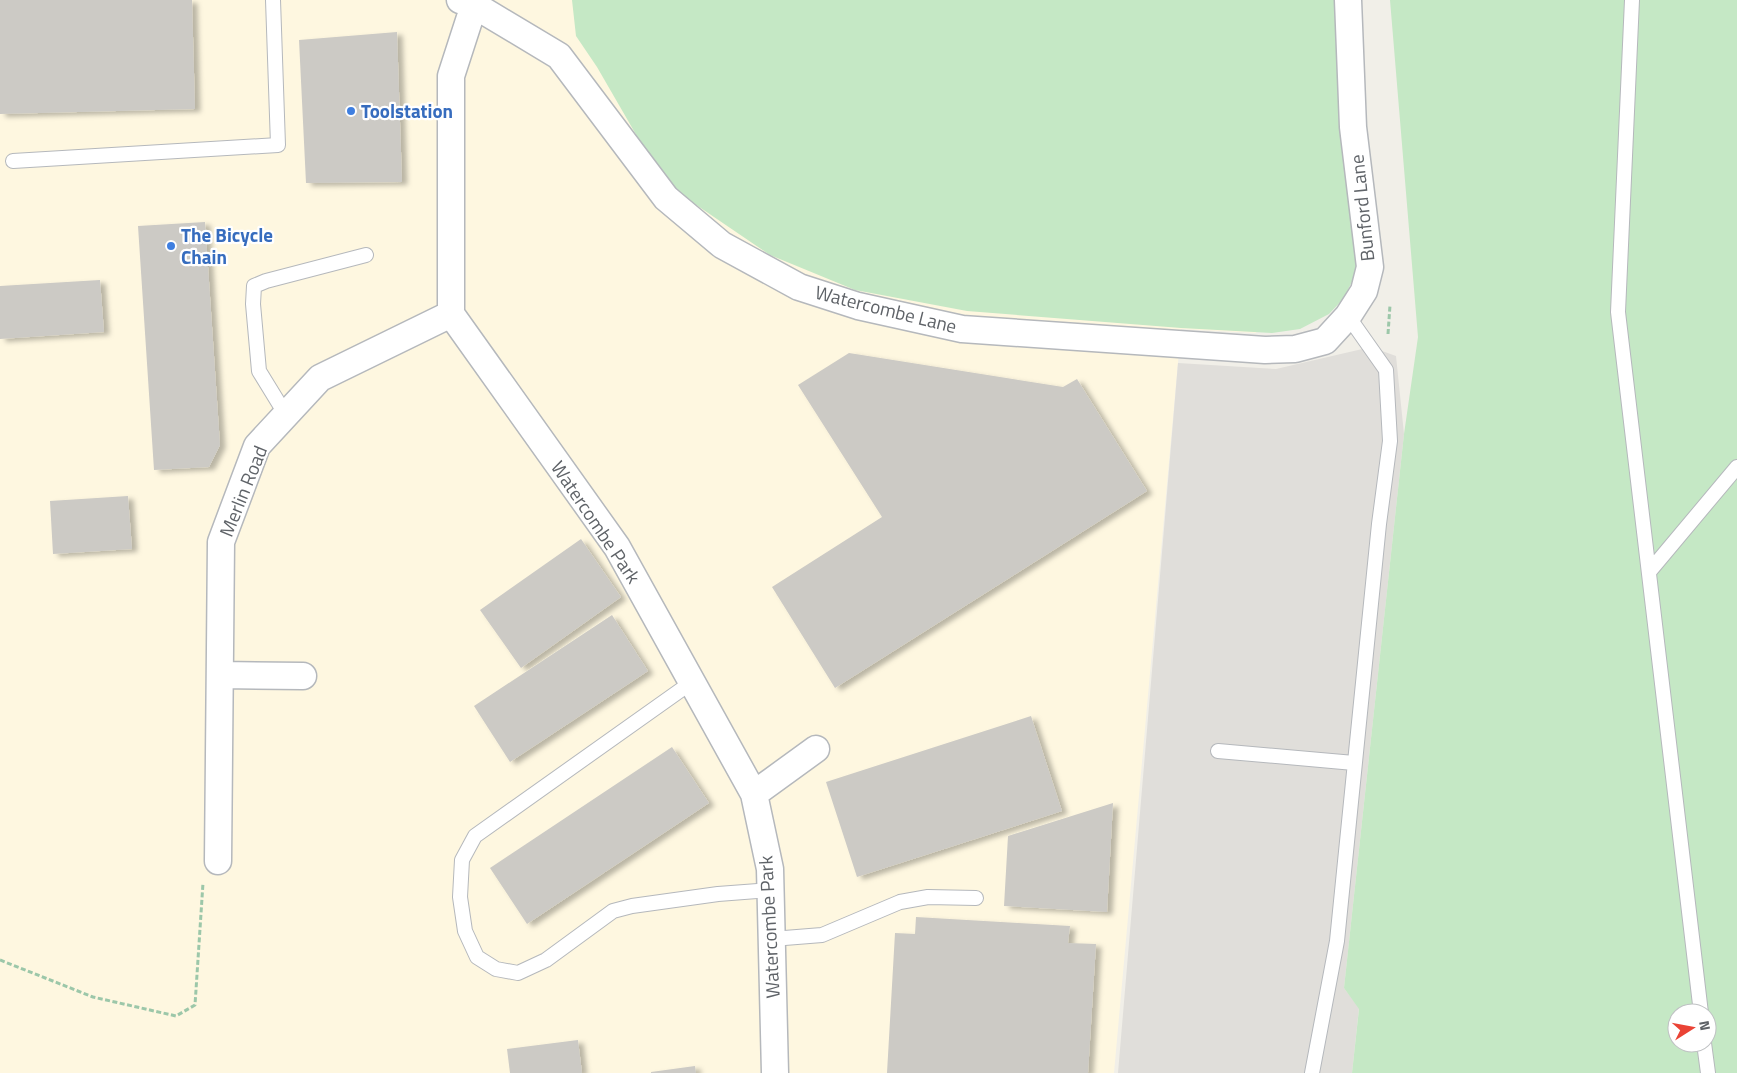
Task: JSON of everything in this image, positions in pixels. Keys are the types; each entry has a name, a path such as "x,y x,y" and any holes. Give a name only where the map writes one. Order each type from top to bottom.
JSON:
{"street":[{"name":"Bunford Lane","path":"1265,350 1295,349 1325,341 1348,316 1364,291 1370,267 1353,127 1348,0"},
{"path":"451,314 451,76 467,2"},
{"name":"Watercombe Lane","path":"467,2 559,56 666,198 722,245 800,287 858,306 962,329 1156,344 1265,350"},
{"name":"Merlin Road","path":"218,861 221,542 257,446 320,378 451,314"},
{"name":"Watercombe Park","path":"451,314 617,547 754,794 770,869 775,1073"},
{"path":"221,675 303,676"},
{"path":"754,794 816,749"}],"lane":[{"path":"14,161 278,145 273,0"},
{"path":"1632,0 1618,312 1700,1003"},
{"path":"286,415 259,371 253,304 254,286 266,280 366,255"},
{"path":"1312,1073 1337,941 1379,524 1390,441 1386,370 1348,316"},
{"path":"1649,572 1737,467"},
{"path":"692,682 475,836 462,860 460,898 466,931 476,957 496,969 518,973 546,960 614,911 632,906 770,890"},
{"path":"1218,751 1354,763"},
{"path":"772,939 822,935 900,902 928,897 976,898"},
{"path":"1705,1053 1708,1073"}],"path":[{"path":"0,960 93,997 176,1016 195,1005 203,878 218,861"}],"shaded area":[{"path":"0,0 1326,0 1256,333 1181,329 1114,1073 0,1073"},
{"path":"1371,347 1396,356 1404,434 1344,988 1359,1008 1352,1073 1118,1073 1178,363 1276,369"}],"green space":[{"path":"572,0 1340,0 1357,244 1356,273 1344,298 1329,314 1300,329 1272,333 1181,328 967,311 855,290 770,255 664,183 597,67 576,36"},
{"path":"1390,0 1737,0 1737,1073 1352,1073 1359,1009 1344,988 1404,434 1418,337"}],"building":[{"path":"0,0 192,0 195,109 0,114"},
{"name":"Toolstation","path":"397,32 402,182 306,183 299,40"},
{"path":"205,222 220,445 209,467 154,470 138,226"},
{"path":"100,280 104,332 0,339 0,286"},
{"path":"849,353 1063,387 1077,379 1147,491 835,688 772,587 882,517 798,385"},
{"path":"128,496 132,549 53,554 50,501"},
{"path":"581,539 621,597 521,668 480,610"},
{"path":"612,615 648,671 510,762 474,706"},
{"path":"1031,716 1062,811 857,877 826,782"},
{"path":"672,747 709,803 527,924 490,868"},
{"path":"1113,803 1107,912 1004,906 1008,836"},
{"path":"916,917 1070,926 1068,943 1096,944 1088,1073 887,1073 895,933 915,934"},
{"path":"578,1040 582,1073 510,1073 507,1049"},
{"path":"695,1066 696,1073 651,1073 651,1072"}],"place":[{"name":"Toolstation","path":"351,111"},
{"name":"The Bicycle Chain","path":"171,246"}]}
